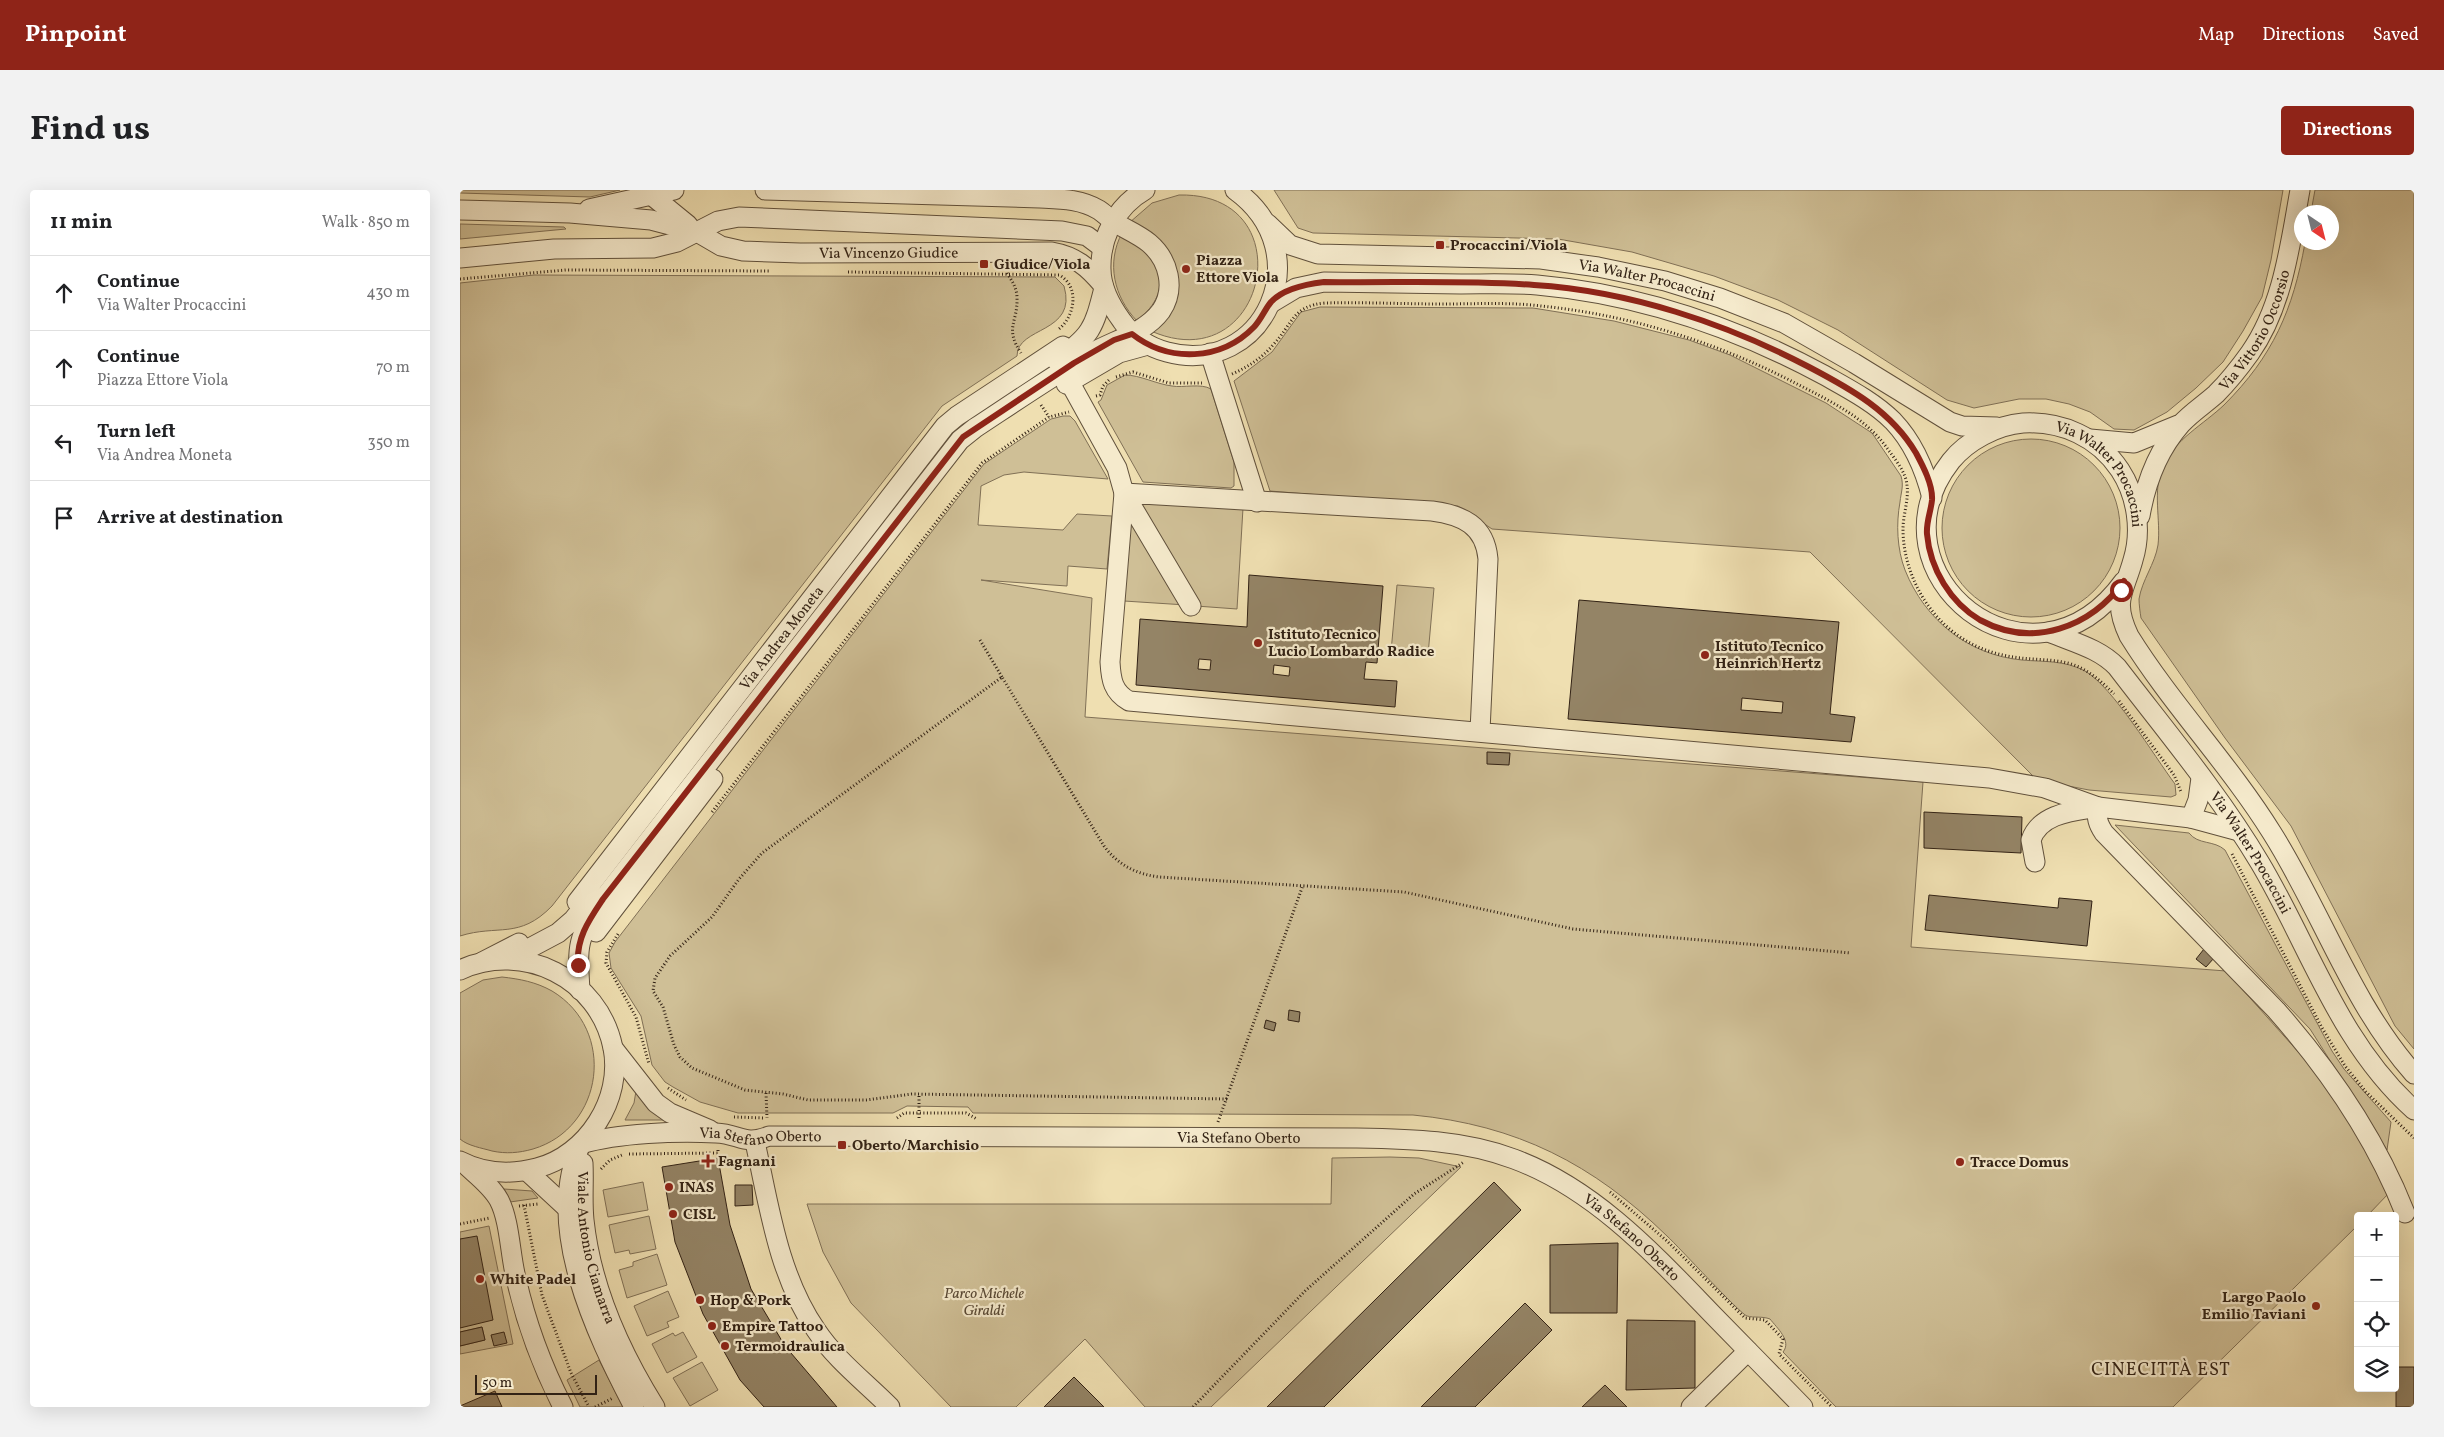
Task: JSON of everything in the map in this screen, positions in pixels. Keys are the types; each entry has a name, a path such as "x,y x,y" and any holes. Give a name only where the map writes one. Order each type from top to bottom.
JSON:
{"street":[{"name":"Via Vincenzo Giudice","path":"570,213 648,192 674,190"},
{"path":"765,190 1070,195 1115,218 1150,244 1162,258 1168,275 1168,296 1160,311 1149,323 1140,340"},
{"path":"1115,218 1118,190"},
{"path":"1144,190 1132,198 1115,218 1102,248 1100,266 1103,286 1120,318 1140,340 1174,354 1210,353 1230,346 1247,334 1262,319 1271,302 1279,272 1276,243 1268,224 1254,205 1235,190"},
{"name":"Via Vittorio Occorsio","path":"2090,439 2134,443 2157,436 2182,423 2216,394 2234,374 2251,352 2270,317 2284,270 2300,190"},
{"path":"648,192 698,232"},
{"path":"1036,229 1059,217 1070,195"},
{"name":"Via Vincenzo Giudice","path":"460,210 570,213 651,220 698,232 726,248 752,252 980,254 1052,252 1081,262 1103,286"},
{"name":"Via Vincenzo Giudice","path":"460,258 554,249 653,248 677,242 718,221 739,217 1062,231 1087,236 1102,248"},
{"name":"Via Walter Procaccini","path":"1268,224 1290,244 1318,254 1541,258 1614,270 1678,285 1745,307 1784,323 1854,363 1950,422 1970,426 2004,427"},
{"name":"Via Walter Procaccini","path":"1271,302 1296,288 1324,282 1519,284 1599,294 1662,308 1757,342 1827,377 1869,402 1891,420 1906,437 1922,465 1932,498"},
{"name":"Via Andrea Moneta","path":"509,959 558,933 579,913 904,504 957,428 1086,338 1093,325 1103,286"},
{"name":"Via Andrea Moneta","path":"482,962 552,926 568,912 904,504 967,433 1114,340 1140,340"},
{"name":"Via Andrea Moneta","path":"904,504 974,444 1069,381 1140,340"},
{"path":"1210,353 1257,502"},
{"path":"1069,381 1118,468 1124,493 1191,606"},
{"name":"Via Vittorio Occorsio","path":"2138,526 2144,494 2156,459 2182,423"},
{"name":"Via Walter Procaccini","path":"2015,424 2048,424 2064,428 2090,439 2112,459 2128,483 2138,526 2134,559 2124,581 2108,602 2095,612 2066,628 2049,632 2016,633 1981,620 1953,597 1935,567 1930,550 1927,534 1932,498 1945,469 1967,445 2004,427 2015,424"},
{"path":"1124,493 1432,511 1456,515 1476,528 1485,542 1488,559 1480,731"},
{"path":"1124,493 1110,662 1112,681 1118,694 1123,698 1142,704 1480,731 1989,778 2045,788 2098,807 2190,818 2239,831"},
{"name":"Via Andrea Moneta","path":"580,990 584,954 597,930 879,536"},
{"name":"Via Walter Procaccini","path":"2124,581 2120,603 2129,636 2272,832 2369,1015 2394,1051 2414,1074"},
{"name":"Via Walter Procaccini","path":"2049,632 2091,649 2110,660 2201,778 2239,831 2272,886 2355,1042 2380,1076 2414,1110"},
{"path":"2190,818 2198,800 2201,778"},
{"path":"2034,862 2031,840 2042,824 2068,812 2098,807"},
{"path":"2098,807 2098,822 2104,833 2270,1003 2310,1050 2378,1155 2405,1213"},
{"path":"460,970 482,962 509,959 541,965 556,972 580,990 596,1009 613,1048 656,1103 677,1116 718,1133"},
{"path":"462,1164 493,1172 511,1173 527,1171 550,1164 581,1144 597,1124 607,1102 613,1076 613,1048"},
{"name":"Via Stefano Oberto","path":"581,1144 620,1136 718,1133 755,1142 769,1136 1211,1130 1397,1138 1455,1144 1486,1151 1538,1170 1569,1186 1598,1207 1652,1253 1803,1407"},
{"path":"755,1142 773,1225 788,1272 806,1314 828,1345 890,1407"},
{"name":"Viale Antonio Ciamarra","path":"581,1144 571,1169 567,1208 579,1275 590,1309 612,1364 634,1407"},
{"name":"Viale Antonio Ciamarra","path":"581,1144 584,1219 594,1268 616,1334 654,1407"},
{"path":"462,1164 492,1190 502,1208 524,1313 545,1370 563,1407"},
{"name":"Viale Antonio Ciamarra","path":"527,1171 567,1208"},
{"path":"1691,1407 1748,1351"}],"path":[{"path":"1004,268 1015,287 1017,299 1012,329 1013,341 1022,354 1029,349"},
{"path":"460,279 566,270 776,271"},
{"path":"838,272 1059,275 1066,279 1071,286 1073,302 1071,315 1053,332"},
{"path":"1229,376 1245,368 1268,351 1298,311 1310,305 1325,303 1543,306 1624,320 1687,338 1742,357 1837,406 1871,429 1888,449 1907,485 1903,529 1904,550 1910,573 1925,601 1941,622 1957,635 1994,654 2046,659 2073,665 2096,677 2113,693 2174,775 2182,796"},
{"path":"1090,399 1100,395 1103,386 1108,381 1130,372 1169,383 1205,383"},
{"path":"1044,409 1049,417"},
{"path":"711,813 984,461 1049,417 1074,410"},
{"path":"980,640 1104,846 1126,867 1159,876 1404,892 1584,931 1851,953"},
{"path":"1002,677 762,853 744,872 706,923 670,956 654,978 653,990 665,1012 674,1045 688,1066 745,1090 824,1102 866,1100 919,1094 1227,1099"},
{"path":"1211,1130 1218,1121 1227,1099 1304,885"},
{"path":"622,929 607,952 607,968 636,1017 651,1070"},
{"path":"602,950 607,952"},
{"path":"666,1087 694,1104"},
{"path":"766,1093 767,1118"},
{"path":"919,1094 919,1118"},
{"path":"894,1119 904,1113 966,1113 977,1119 986,1119"},
{"path":"728,1116 775,1118"},
{"path":"1218,1121 1227,1121"},
{"path":"1211,1130 1218,1121"},
{"path":"1193,1407 1305,1291 1414,1194 1486,1151"},
{"path":"1608,1190 1667,1241 1745,1318 1765,1320 1783,1339 1779,1354 1832,1407"},
{"path":"524,1205 542,1295 571,1373 589,1407"},
{"path":"460,1224 495,1217"},
{"path":"595,1407 618,1395"}],"green space":[{"path":"460,190 620,190 590,197 460,193"},
{"path":"1274,190 2283,190 2271,260 2262,297 2243,331 2223,362 2196,388 2167,412 2134,430 2114,429 2090,412 2069,404 2046,399 2019,399 1974,408 1947,400 1838,330 1778,300 1714,276 1632,252 1558,239 1313,233 1298,228"},
{"path":"2315,190 2414,190 2414,1049 2395,1026 2291,826 2225,738 2141,618 2139,599 2158,545 2157,495 2163,466 2174,448 2224,405 2241,387 2268,350 2287,311 2304,250 2339,250 2339,205 2312,205"},
{"name":"Piazza Ettore Viola","path":"1179,195 1219,202 1245,222 1257,250 1256,281 1244,310 1222,331 1191,340 1151,331 1176,296 1129,223 1152,203"},
{"path":"460,224 564,227 566,229 460,239"},
{"path":"1122,233 1135,243 1153,263 1160,285 1157,296 1150,308 1137,321 1123,301 1115,279 1114,256"},
{"path":"534,275 1055,277 1064,286 1066,302 1063,313 1046,328 1026,339 1020,346 1017,356 942,406 552,906 540,917 518,927 460,936 460,283"},
{"path":"1320,307 1533,308 1614,321 1689,340 1730,355 1826,403 1872,433 1901,476 1902,486 1898,528 1902,562 1914,588 1924,604 1937,619 1967,643 1984,651 2002,657 2062,663 2077,667 2096,679 2133,723 2175,784 2176,795 2171,797 2089,790 2037,780 1810,552 1492,529 1458,506 1270,491 1234,381 1272,352 1301,312"},
{"path":"1125,375 1136,376 1172,386 1202,386 1211,389 1234,462 1234,486 1231,488 1143,482 1098,402 1101,400 1107,385"},
{"path":"1070,416 1075,421 1108,479 1024,472 1004,475 981,486 978,525 1063,530 1077,514 1112,516 1107,569 1068,566 1067,586 981,580 1092,598 1085,717 1923,782 1911,947 2226,971 2317,1073 2361,1141 2389,1193 2371,1212 2354,1212 2354,1229 2173,1407 1836,1407 1783,1352 1786,1343 1785,1339 1770,1319 1747,1316 1742,1312 1674,1243 1611,1188 1551,1152 1486,1128 1451,1120 1413,1115 973,1113 968,1107 907,1106 893,1113 738,1113 700,1102 673,1087 665,1082 652,1065 641,1016 611,968 609,953 615,942 984,464 1051,419"},
{"path":"2040,439 2073,449 2088,459 2100,471 2110,486 2116,502 2119,511 2119,545 2110,570 2100,585 2088,597 2073,607 2048,616 2022,617 1989,607 1974,597 1962,585 1952,570 1943,545 1942,519 1952,486 1962,471 1974,459 1989,449 2014,440"},
{"path":"1133,501 1243,508 1237,609 1196,606"},
{"path":"1130,513 1186,605 1124,601"},
{"path":"1397,585 1434,588 1428,655 1391,652"},
{"path":"2115,825 2189,833 2197,839 2225,850 2332,1051 2344,1069 2391,1122 2387,1150 2310,1029"},
{"path":"502,977 540,985 552,991 573,1008 586,1029 593,1053 594,1077 587,1100 575,1121 557,1138 533,1149 513,1153 492,1151 471,1145 460,1139 460,993 483,980"},
{"path":"636,1091 671,1120 625,1120 634,1103"},
{"name":"Parco Michele Giraldi","path":"1332,1158 1419,1158 1461,1167 1211,1407 1145,1407 1085,1339 1016,1407 951,1407 851,1303 823,1252 807,1204 1331,1204"},
{"path":"643,1182 648,1210 608,1217 603,1190"},
{"path":"504,1189 532,1191 538,1198 510,1202"},
{"path":"649,1216 656,1249 630,1254 629,1250 615,1253 609,1225"},
{"name":"White Padel","path":"489,1226 513,1344 460,1354 460,1346 485,1340 482,1327 460,1332 460,1232"},
{"path":"657,1254 667,1285 627,1298 619,1270 633,1266 633,1262"},
{"path":"668,1291 679,1317 667,1322 669,1327 647,1336 634,1306"},
{"path":"683,1332 697,1357 667,1373 652,1344 673,1333 675,1336"},
{"path":"599,1360 623,1407 580,1407 567,1380"},
{"path":"702,1362 718,1390 690,1406 673,1378"}],"building":[{"name":"Istituto Tecnico Lucio Lombardo Radice","path":"1249,575 1383,586 1377,663 1366,662 1364,679 1397,681 1395,707 1136,685 1140,619 1247,627","holes":["1199,659 1211,660 1210,670 1198,669","1274,665 1290,667 1289,676 1273,674"]},
{"name":"Istituto Tecnico Heinrich Hertz","path":"1579,600 1839,622 1830,714 1855,717 1851,742 1568,719","holes":["1742,698 1783,702 1782,713 1741,710"]},
{"path":"1487,752 1510,753 1509,765 1487,764"},
{"path":"1924,812 2022,817 2021,853 1924,848"},
{"path":"1929,895 2058,908 2059,898 2092,901 2087,946 1925,930"},
{"path":"2204,949 2214,958 2206,967 2196,959"},
{"path":"1289,1010 1300,1012 1299,1022 1288,1020"},
{"path":"1266,1020 1276,1023 1274,1031 1264,1028"},
{"path":"718,1158 730,1225 751,1289 785,1346 837,1407 764,1407 740,1380 703,1314 675,1242 662,1167"},
{"path":"1494,1182 1521,1210 1324,1407 1267,1407"},
{"path":"735,1185 752,1185 753,1205 735,1206"},
{"path":"477,1236 493,1320 460,1328 460,1239"},
{"path":"1618,1243 1617,1313 1550,1313 1550,1245"},
{"path":"1525,1303 1552,1330 1475,1407 1421,1407"},
{"path":"1627,1320 1695,1321 1695,1388 1626,1390"},
{"path":"482,1327 485,1340 460,1346 460,1332"},
{"path":"504,1332 507,1343 494,1346 491,1335"},
{"path":"2399,1367 2414,1367 2414,1407 2396,1407 2396,1392 2399,1392"},
{"path":"1074,1377 1104,1407 1044,1407"},
{"path":"1605,1385 1627,1407 1582,1407"},
{"path":"495,1391 502,1407 460,1407 460,1406"}],"place":[{"name":"Procaccini/Viola","path":"1440,245"},
{"name":"Giudice/Viola","path":"984,264"},
{"name":"Piazza Ettore Viola","path":"1186,269"},
{"name":"Istituto Tecnico Lucio Lombardo Radice","path":"1258,643"},
{"name":"Istituto Tecnico Heinrich Hertz","path":"1705,655"},
{"name":"Oberto/Marchisio","path":"842,1145"},
{"name":"Fagnani","path":"708,1161"},
{"name":"Tracce Domus","path":"1960,1162"},
{"name":"INAS","path":"669,1187"},
{"name":"CISL","path":"673,1214"},
{"name":"White Padel","path":"480,1279"},
{"name":"Hop & Pork","path":"700,1300"},
{"name":"Largo Paolo Emilio Taviani","path":"2316,1306"},
{"name":"Empire Tattoo","path":"712,1326"},
{"name":"Termoidraulica","path":"725,1346"}],"district":[{"name":"CINECITTÀ EST","path":"2161,1369"}],"route":[{"path":"578,965 578,946 581,936 603,899 967,433 1074,363 1114,340 1132,334 1148,345 1174,354 1198,355 1230,346 1247,334 1262,319 1271,302 1286,292 1304,285 1324,282 1550,286 1662,308 1728,330 1785,354 1840,384 1869,402 1896,424 1922,465 1928,482 1932,498 1927,534 1935,567 1953,597 1966,610 1981,620 2016,633 2049,632 2066,628 2082,621 2108,602 2124,581 2121,590"}]}
